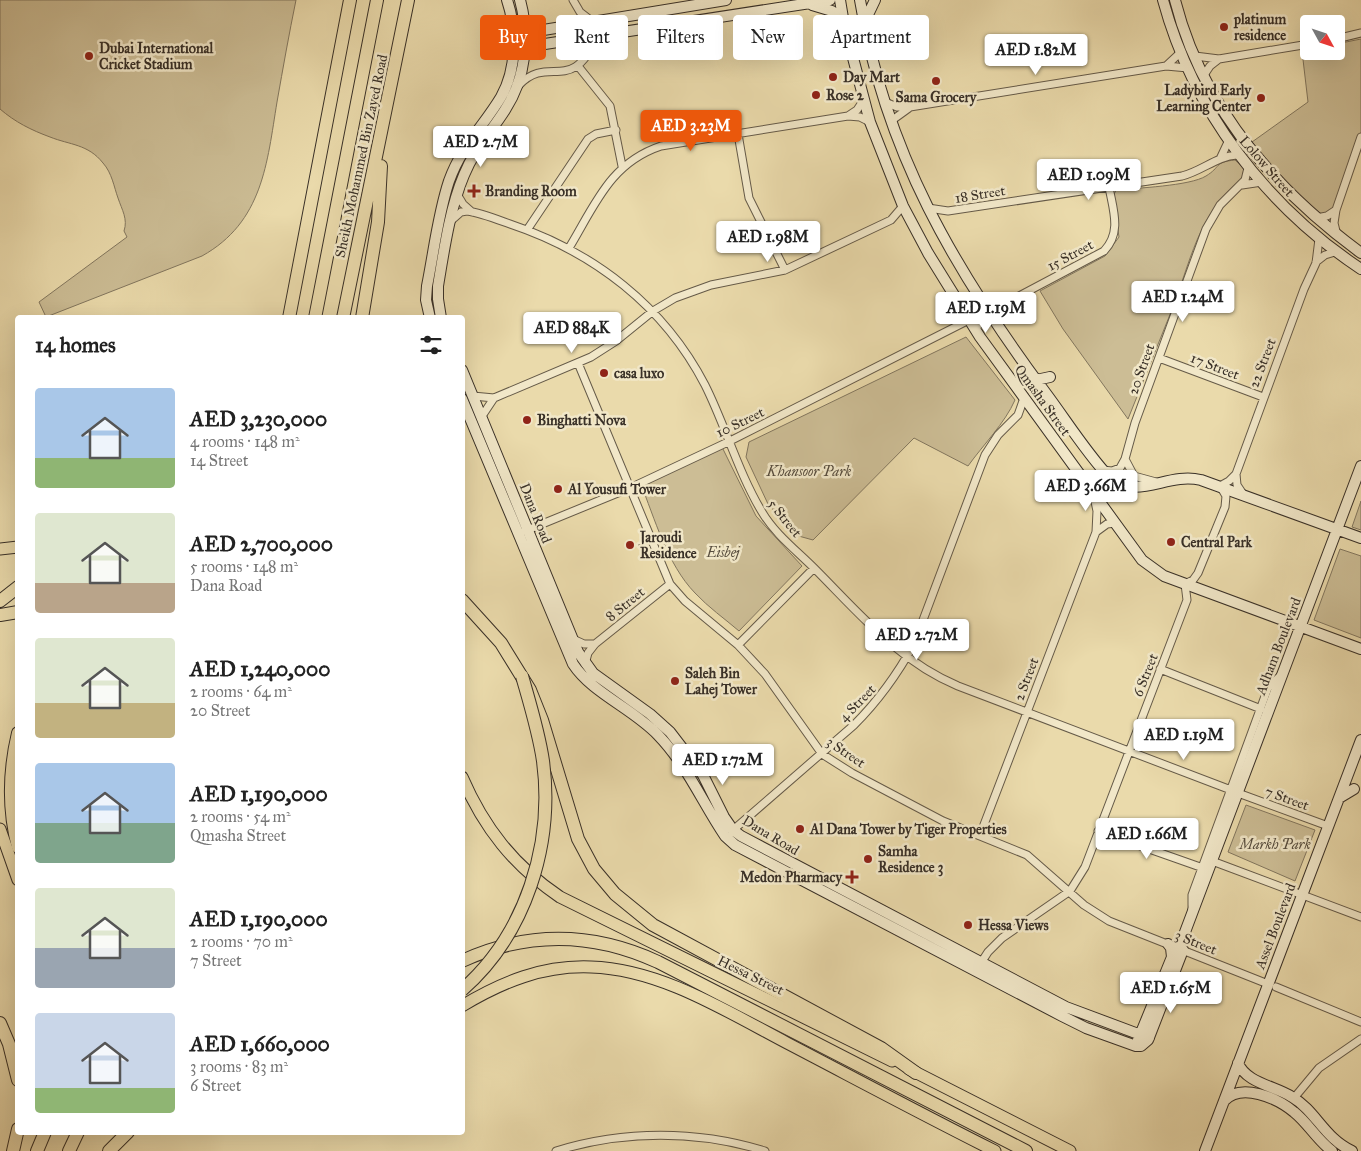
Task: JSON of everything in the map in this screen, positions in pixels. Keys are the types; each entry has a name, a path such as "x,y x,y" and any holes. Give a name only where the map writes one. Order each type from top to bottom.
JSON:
{"highway":[{"path":"289,315 350,0"},
{"name":"Sheikh Mohammed Bin Zayed Road","path":"316,315 377,0"},
{"name":"Sheikh Mohammed Bin Zayed Road","path":"344,315 383,132 408,0"},
{"path":"362,315 378,222 383,132"},
{"path":"0,601 15,589"},
{"path":"465,603 501,643 522,676 542,720 572,826 585,855 615,894 653,925 876,1045 916,1073"},
{"path":"0,615 15,612"},
{"path":"465,987 484,969 510,932 529,892 541,849 546,805 543,760 522,676"},
{"path":"15,756 10,793 11,817 15,834"},
{"path":"465,960 482,952 530,940 576,938 618,946 658,962 1026,1151"},
{"path":"0,1023 9,1044 15,1068"},
{"path":"13,1151 17,1135"},
{"path":"37,1151 45,1135"},
{"path":"69,1151 77,1135"},
{"path":"109,1151 125,1135"}],"main road":[{"path":"0,549 15,547"},
{"name":"Hessa Street","path":"465,783 480,815 507,853 529,874 560,897 1070,1151"},
{"path":"0,828 15,871"},
{"path":"465,1004 513,979 557,969 584,967 616,969 640,974 719,1008 995,1151"}],"street":[{"path":"507,0 510,15"},
{"path":"520,0 524,14 534,24 548,29 556,28"},
{"path":"574,0 580,12 584,15"},
{"path":"628,16 726,0"},
{"path":"779,7 792,0"},
{"path":"628,30 830,0"},
{"name":"Qmasha Street","path":"840,0 842,15"},
{"name":"Qmasha Street","path":"860,0 863,15"},
{"path":"867,15 875,0"},
{"name":"Lolow Street","path":"1163,0 1188,68 1228,142 1248,168 1319,239 1335,252 1361,268"},
{"name":"Lolow Street","path":"1175,0 1204,75 1219,103 1253,155 1295,200 1361,253"},
{"path":"804,4 832,11 836,15"},
{"path":"1345,37 1361,33"},
{"path":"1196,56 1219,59 1300,46"},
{"path":"1166,66 1181,52"},
{"path":"1204,75 1210,66 1219,59"},
{"path":"429,315 426,300 427,286 449,182 471,137 494,107 506,85 511,60"},
{"path":"441,315 438,286 457,194 473,156 504,112 517,88 522,60"},
{"path":"517,88 533,74 567,71 578,66 583,60"},
{"name":"Qmasha Street","path":"853,60 870,122 911,222 969,320 1149,566 1164,576 1361,649"},
{"name":"Qmasha Street","path":"874,60 891,121 926,208 936,226 987,313 1103,470 1123,487 1141,487 1183,477 1220,486 1361,538"},
{"path":"578,66 607,100 613,113 622,166"},
{"path":"885,102 897,107 910,107 1166,66 1188,68"},
{"path":"848,116 857,110 863,101"},
{"path":"891,121 910,107"},
{"path":"569,248 609,183 622,166 647,151 661,146 848,116 860,117 870,122"},
{"path":"527,230 588,140 596,134 616,130"},
{"path":"738,134 748,198 784,270"},
{"path":"1337,235 1334,223 1336,210 1361,137"},
{"path":"1219,159 1228,142"},
{"name":"18 Street","path":"926,208 948,211 1191,174 1219,159 1237,154"},
{"name":"20 Street","path":"1125,459 1135,423 1212,217 1220,205 1241,186 1248,168"},
{"path":"1241,186 1262,182"},
{"name":"15 Street","path":"987,313 1104,251 1110,244 1116,228 1109,187"},
{"name":"5 Street","path":"457,194 463,204 473,212 527,230 569,248 616,278 653,311 672,334 695,368 714,405 728,442 763,513 781,536 880,634 907,658 945,681 1128,751"},
{"path":"473,396 494,398 578,363 616,341 653,311 675,298 710,285 784,270 891,220 903,206"},
{"path":"1316,218 1327,216 1336,210"},
{"name":"18 Street","path":"936,226 948,211"},
{"path":"452,220 461,212 473,212"},
{"path":"891,220 911,222"},
{"name":"22 Street","path":"1236,474 1262,398 1316,263 1319,239"},
{"path":"1316,263 1324,255 1335,252"},
{"path":"969,320 974,324 982,322 987,313"},
{"name":"10 Street","path":"517,534 630,488 728,442 969,320"},
{"name":"17 Street","path":"1159,358 1262,398"},
{"name":"3 Street","path":"578,363 670,584 689,604 738,645 765,674 822,754 852,773 943,821 1027,854 1084,905 1109,921 1361,1022"},
{"name":"Dana Road","path":"465,377 585,664 593,673 650,714 670,732 703,775 729,833"},
{"path":"1036,380 1050,378"},
{"name":"4 Street","path":"729,833 822,754 871,709 899,673 914,644 985,456 998,435 1018,416 1024,397"},
{"path":"482,416 494,398"},
{"name":"Dana Road","path":"465,406 573,664 590,683 642,720 672,750 744,852 978,968 1066,1007 1144,1036 1144,1045 1136,1046 1086,1028 978,968"},
{"path":"1018,416 1038,416"},
{"path":"1103,470 1117,469 1125,459 1134,476 1158,482"},
{"name":"Adham Boulevard","path":"1144,1036 1194,915 1223,833 1235,792 1254,750 1361,466"},
{"path":"1185,584 1193,580 1198,573 1225,507 1226,496 1220,486 1229,482 1236,474"},
{"path":"1236,474 1237,485 1243,494"},
{"name":"2 Street","path":"980,835 1096,532 1097,511 1092,490"},
{"path":"1096,532 1102,526 1116,523"},
{"path":"738,645 814,568"},
{"name":"8 Street","path":"585,664 588,653 595,644 670,584"},
{"name":"6 Street","path":"978,968 988,952 1005,936 1070,891 1085,867 1187,600 1185,584"},
{"path":"1187,600 1200,590"},
{"path":"573,639 584,644 595,644"},
{"path":"1160,669 1261,709"},
{"path":"1194,915 1192,895 1222,817 1235,792 1243,758 1271,683 1282,674"},
{"name":"Assel Boulevard","path":"1205,1151 1238,1063 1272,985 1302,895 1361,740"},
{"path":"1243,758 1254,750"},
{"name":"7 Street","path":"1128,751 1328,826"},
{"path":"1339,798 1354,789"},
{"path":"1222,817 1223,833"},
{"path":"1098,831 1203,868"},
{"path":"1212,861 1361,917"},
{"path":"1144,1036 1172,956 1171,948 1168,944"},
{"path":"1294,1098 1319,1068 1361,1039"},
{"path":"1238,1063 1240,1069 1250,1078 1294,1098 1329,1136 1352,1151"},
{"path":"1223,1102 1236,1092 1243,1091 1281,1104 1299,1116 1332,1151"},
{"path":"556,1151 596,1141 648,1135 701,1138 765,1151"}],"green space":[{"path":"0,0 296,0 265,169 259,189 250,208 238,226 222,242 202,256 51,315 45,315 39,302 127,237 124,231 125,218 111,176 97,157 85,149 30,128 11,118 0,109"},
{"path":"1361,39 1361,137 1336,210 1320,214 1297,194 1252,142 1308,102 1303,60 1345,60 1345,42"},
{"path":"1235,160 1244,168 1242,179 1227,193 1205,223 1190,257 1171,312 1128,419 1063,329 1040,291 1105,256 1119,237 1113,197 1116,190 1188,182 1206,176 1224,162"},
{"name":"Khansoor Park","path":"966,337 1015,400 1000,425 968,466 914,438 813,540 795,535 768,504 746,457 749,442"},
{"name":"Eisbej","path":"721,445 756,516 802,566 739,631 700,598 677,569 669,555 640,482"},
{"path":"1361,501 1361,530 1352,527"},
{"path":"1340,549 1361,556 1361,638 1314,620"},
{"name":"Markh Park","path":"1246,805 1315,830 1295,881 1228,852"}],"place":[{"name":"platinum residence","path":"1224,27"},
{"name":"Dubai International Cricket Stadium","path":"89,56"},
{"name":"Day Mart","path":"833,77"},
{"name":"Sama Grocery","path":"936,81"},
{"name":"Rose 2","path":"816,95"},
{"name":"Ladybird Early Learning Center","path":"1261,98"},
{"name":"Branding Room","path":"474,191"},
{"name":"casa luxo","path":"604,373"},
{"name":"Binghatti Nova","path":"527,420"},
{"name":"Al Yousufi Tower","path":"558,489"},
{"name":"Central Park","path":"1171,542"},
{"name":"Jaroudi Residence","path":"630,545"},
{"name":"Saleh Bin Lahej Tower","path":"675,681"},
{"name":"Al Dana Tower by Tiger Properties","path":"800,829"},
{"name":"Samha Residence 3","path":"868,859"},
{"name":"Medon Pharmacy","path":"852,877"},
{"name":"Hessa Views","path":"968,925"}]}
